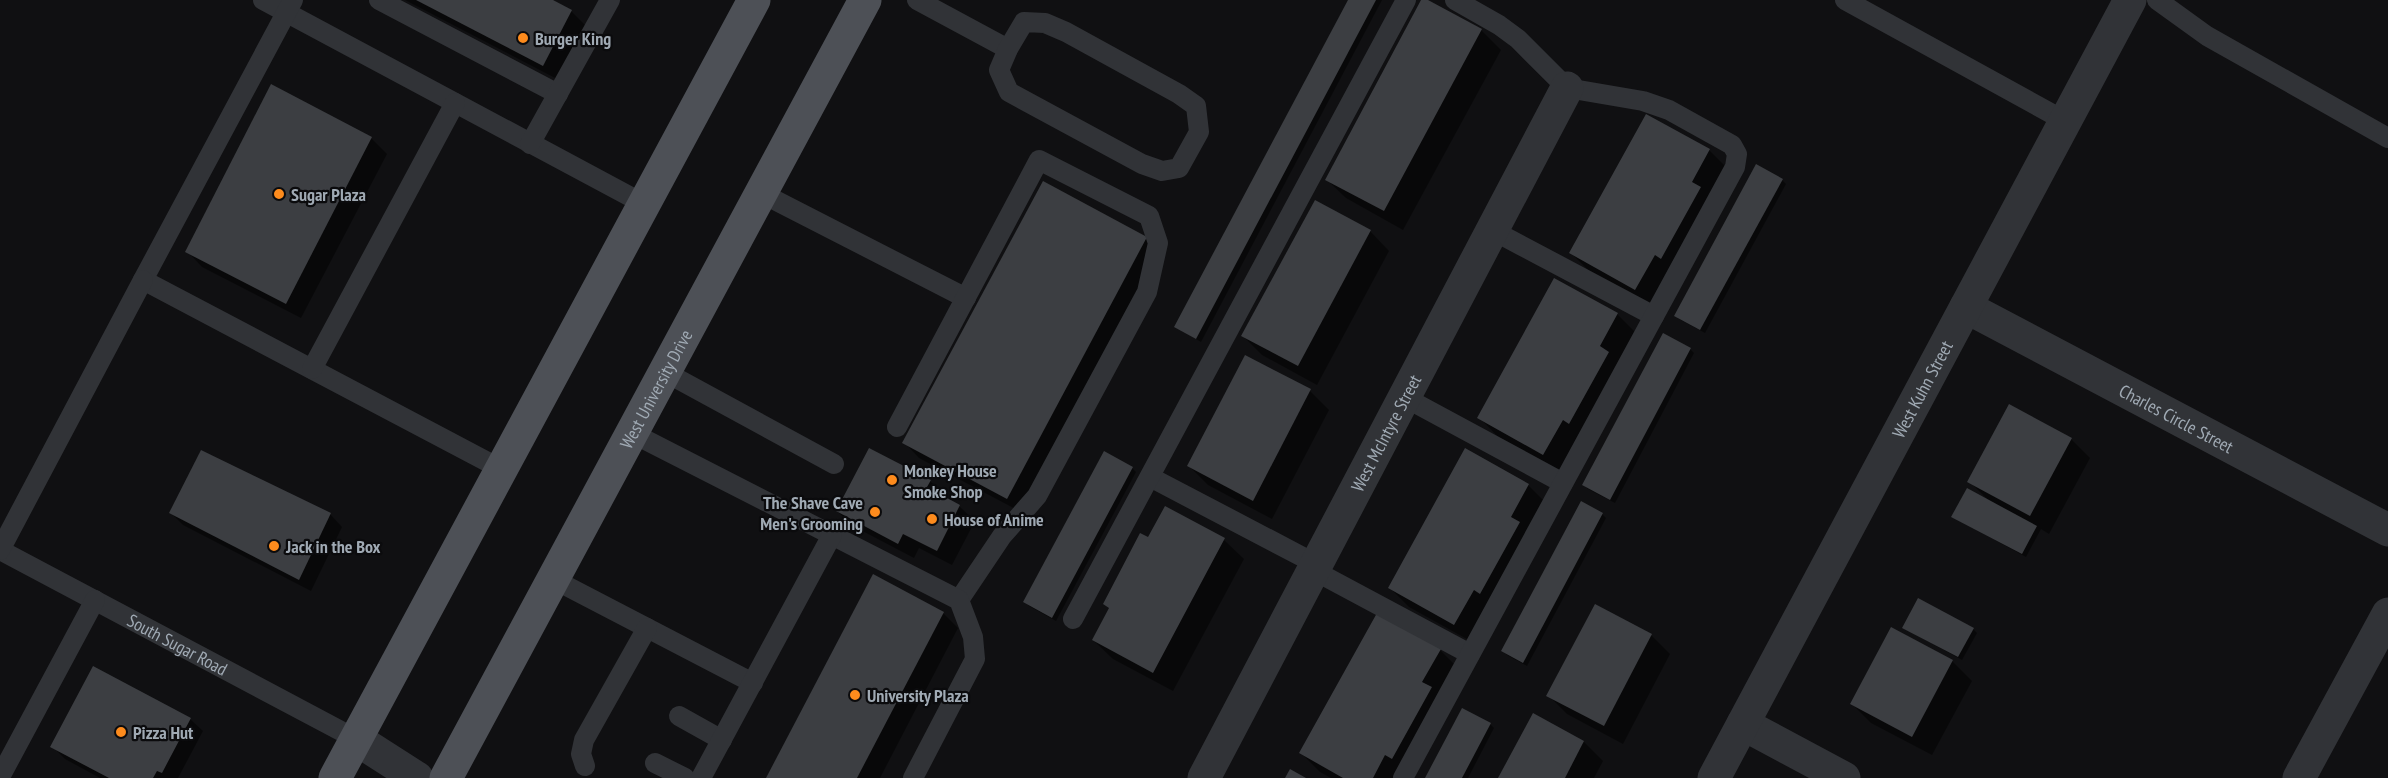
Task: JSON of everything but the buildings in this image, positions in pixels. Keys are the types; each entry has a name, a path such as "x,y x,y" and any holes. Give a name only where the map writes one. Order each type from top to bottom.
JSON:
{"main road":[{"path":"335,778 754,0"},
{"name":"West University Drive","path":"446,778 865,0"}],"street":[{"name":"West Kuhn Street","path":"1714,778 2130,0"},
{"name":"West McIntyre Street","path":"1204,778 1567,88"},
{"name":"Charles Circle Street","path":"1966,307 2388,530"},
{"path":"2299,778 2388,614"},
{"path":"1743,724 1844,778"},
{"path":"356,739 417,778"}],"lane":[{"path":"263,0 290,6 455,103 644,204"},
{"path":"379,0 558,94"},
{"path":"530,144 610,0"},
{"path":"917,0 1008,49"},
{"path":"1073,620 1406,0"},
{"path":"1403,778 1735,167 1737,154 1732,145 1669,110 1643,101 1567,88 1518,39 1500,25 1455,0"},
{"path":"1845,0 2065,121"},
{"path":"2157,0 2206,36 2388,138"},
{"path":"0,550 290,6"},
{"path":"1024,22 1045,23 1066,32 1179,94 1196,106 1199,132 1179,168 1162,171 1142,165 1009,92 999,70 1008,49 1024,22"},
{"path":"312,369 455,103"},
{"path":"897,427 1039,160 1149,216 1158,243 1147,292 1037,496 1002,536 959,600"},
{"path":"761,193 966,298"},
{"path":"1492,230 1654,316"},
{"path":"143,280 501,469"},
{"path":"665,372 834,464"},
{"path":"1404,398 1563,483"},
{"path":"633,433 959,600 973,637 975,659 913,778"},
{"path":"1150,477 1470,654"},
{"path":"701,778 832,535"},
{"name":"South Sugar Road","path":"0,550 356,739"},
{"path":"554,579 753,683"},
{"path":"0,777 95,600"},
{"path":"585,766 581,754 585,740 596,732 621,687 647,628"},
{"path":"678,716 722,740"},
{"path":"655,763 685,778"}],"place":[{"name":"Burger King","path":"523,38"},
{"name":"Sugar Plaza","path":"279,194"},
{"name":"Monkey House Smoke Shop","path":"892,480"},
{"name":"The Shave Cave Men's Grooming","path":"875,512"},
{"name":"House of Anime","path":"932,519"},
{"name":"Jack in the Box","path":"274,546"},
{"name":"University Plaza","path":"855,695"},
{"name":"Pizza Hut","path":"121,732"}]}
